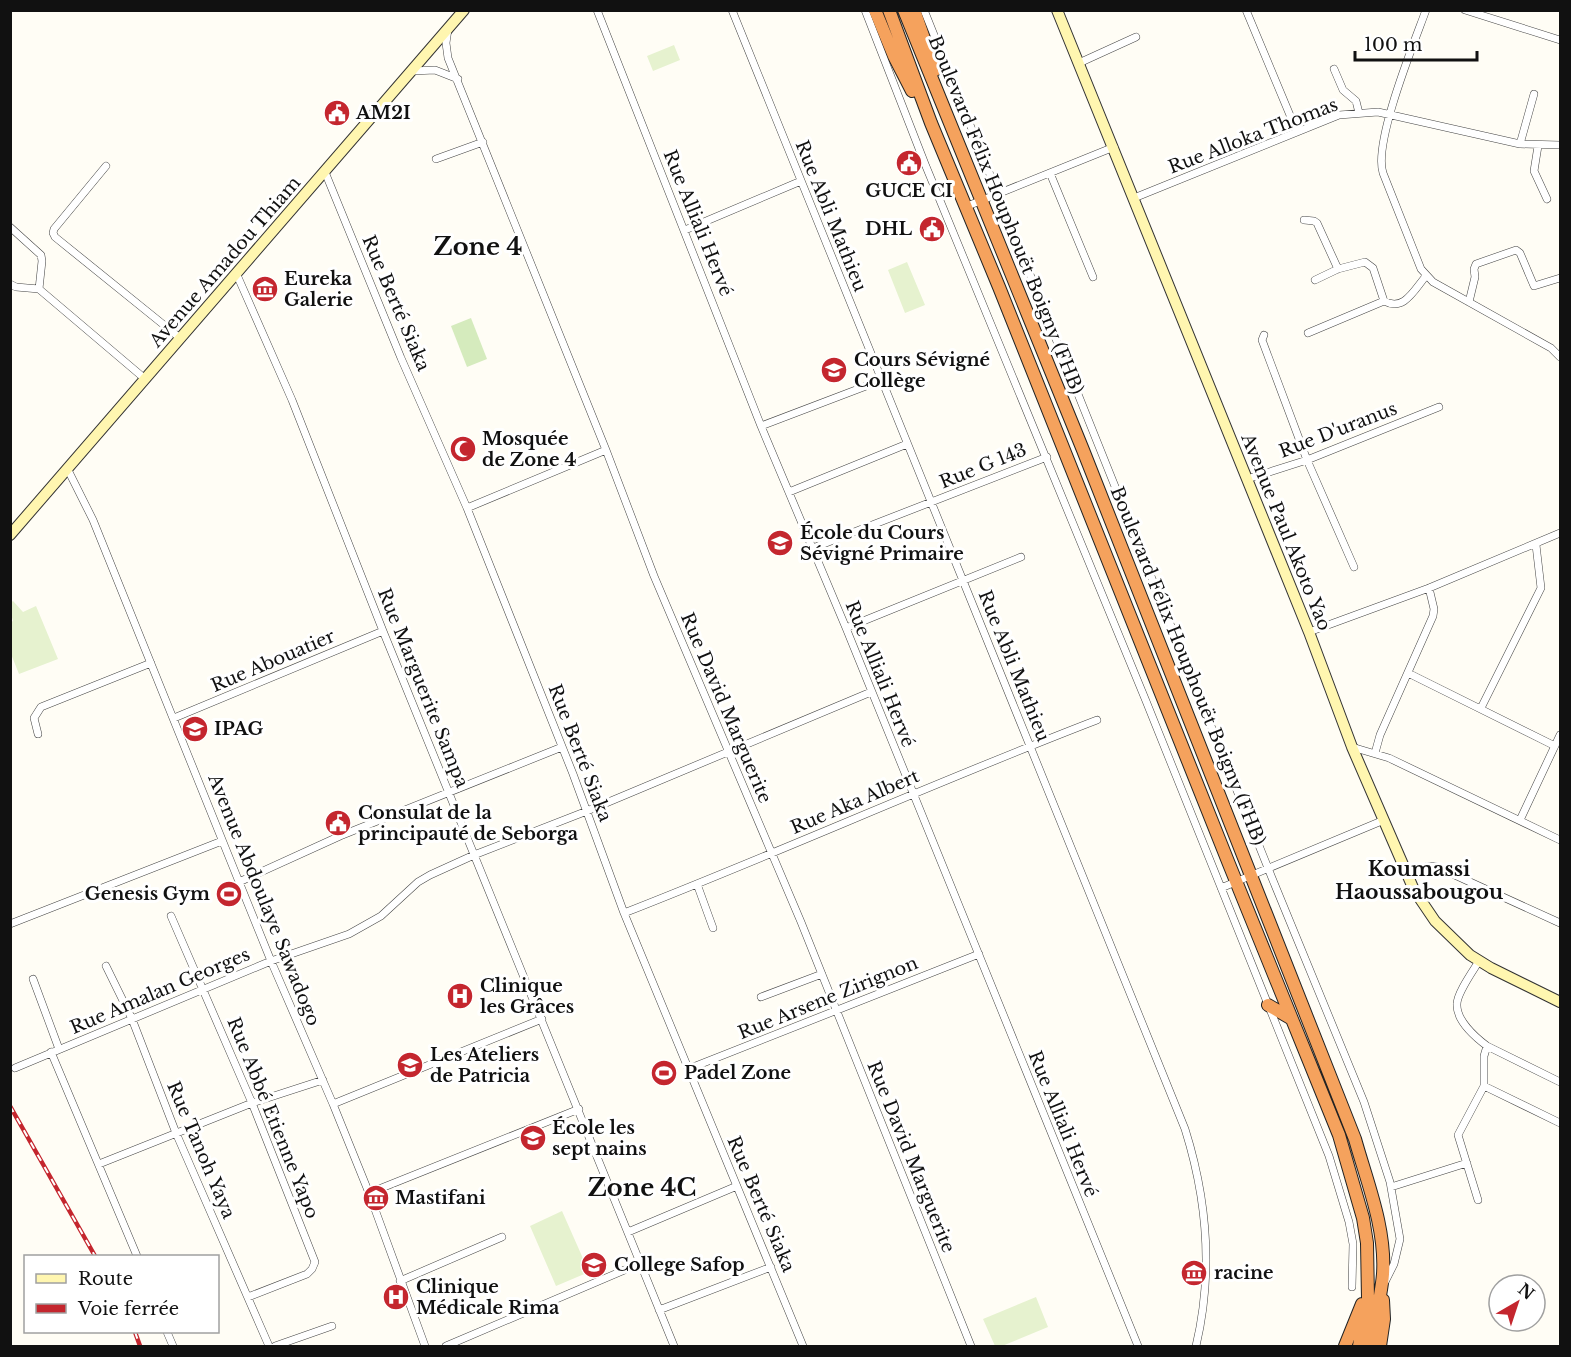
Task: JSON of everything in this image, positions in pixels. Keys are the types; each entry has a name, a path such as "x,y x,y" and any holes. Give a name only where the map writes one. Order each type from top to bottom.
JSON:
{"highway":[{"name":"Boulevard Félix Houphouët Boigny (FHB)","path":"903,10 1083,450 1355,1139 1377,1215 1383,1262 1359,1347"},
{"path":"914,10 966,166"},
{"name":"Boulevard Félix Houphouët Boigny (FHB)","path":"876,11 894,56 931,123 999,287 1342,1143 1363,1218 1375,1288 1370,1347"},
{"path":"1268,1005 1292,1019"},
{"path":"1346,1347 1375,1288"},
{"path":"1375,1288 1385,1307 1380,1347"}],"street":[{"name":"Avenue Amadou Thiam","path":"10,535 464,10"},
{"name":"Rue Alliali Hervé","path":"597,10 761,426 846,628 1138,1347"},
{"name":"Rue Abli Mathieu","path":"732,10 1180,1115 1194,1158 1201,1191 1206,1248 1196,1347"},
{"path":"924,10 1268,869 1365,1102 1391,1187 1400,1239 1394,1264 1375,1288"},
{"name":"Avenue Paul Akoto Yao","path":"1057,10 1309,632 1352,747 1414,890 1435,921 1470,955 1560,1002"},
{"path":"1246,10 1297,132"},
{"path":"1426,10 1389,114 1381,168 1421,269 1426,276 1551,348 1560,357"},
{"path":"1465,10 1560,40"},
{"path":"876,11 925,164 1047,457 1329,1156 1353,1244 1352,1287"},
{"name":"Rue David Marguerite","path":"448,29 446,43 448,58 606,450 654,576 801,922 971,1347"},
{"path":"1079,63 1136,37"},
{"path":"1334,69 1343,90 1356,101 1359,113"},
{"path":"410,71 435,70 458,79"},
{"path":"1520,144 1534,94"},
{"name":"Rue Alloka Thomas","path":"1134,198 1339,115 1389,114 1520,144 1560,146"},
{"path":"436,159 483,142"},
{"path":"1538,146 1534,171 1547,200"},
{"path":"965,207 1114,147"},
{"path":"106,166 53,233 55,237 180,338"},
{"name":"Rue Berté Siaka","path":"325,172 467,508 587,811 624,913 803,1347"},
{"path":"1050,173 1093,277"},
{"path":"685,230 801,181"},
{"path":"1304,220 1317,223 1338,268"},
{"path":"10,227 41,255 39,289"},
{"path":"1469,302 1476,264 1516,250 1534,286 1560,278"},
{"path":"1315,280 1338,268 1365,262 1370,264 1384,301"},
{"name":"Rue Marguerite Sampa","path":"237,275 292,400 383,631 674,1347"},
{"path":"1308,333 1384,301 1396,306 1402,303 1426,276"},
{"path":"10,285 39,289 144,378"},
{"path":"1264,335 1262,340 1307,459 1354,567"},
{"path":"761,426 882,380"},
{"name":"Rue D'uranus","path":"1247,479 1307,459 1439,406"},
{"path":"789,492 907,444"},
{"path":"467,508 606,450"},
{"name":"Rue G 143","path":"813,548 1047,457"},
{"name":"Avenue Abdoulaye Sawadogo","path":"67,468 93,520 271,961 333,1104 369,1193 425,1347"},
{"path":"1309,632 1429,588 1560,533"},
{"path":"1481,708 1541,588 1536,545"},
{"path":"846,628 1021,557"},
{"path":"1375,753 1380,735 1433,616 1434,609 1429,588"},
{"name":"Rue Abouatier","path":"174,718 383,631"},
{"path":"38,734 34,718 41,707 151,663"},
{"path":"1408,673 1555,746"},
{"name":"Rue Amalan Georges","path":"15,1068 271,961 349,934 381,915 418,882 474,855 587,811 871,692"},
{"name":"Rue Aka Albert","path":"624,913 1097,720"},
{"path":"1520,820 1560,735"},
{"path":"239,882 340,836 562,747"},
{"path":"1352,747 1375,753 1560,840"},
{"path":"1221,888 1384,820"},
{"path":"10,924 222,841"},
{"path":"1406,874 1428,866 1435,866 1560,923"},
{"path":"697,884 713,928"},
{"name":"Rue Abbé Etienne Yapo","path":"171,916 252,1103 315,1262 307,1274 248,1297"},
{"name":"Rue Arsene Zirignon","path":"688,1069 979,954"},
{"path":"1479,961 1461,992 1457,1004 1463,1022 1475,1037 1487,1046 1560,1083"},
{"name":"Rue Tanoh Yaya","path":"106,966 132,1019 176,1133 269,1347"},
{"path":"761,997 822,974"},
{"path":"33,979 59,1049"},
{"path":"333,1104 542,1019"},
{"path":"1478,1200 1458,1136 1484,1086 1484,1056 1487,1046"},
{"path":"51,1052 135,1255"},
{"path":"99,1164 252,1103 323,1080"},
{"path":"1484,1086 1560,1122"},
{"path":"369,1193 579,1109"},
{"path":"1391,1187 1467,1163"},
{"path":"628,1232 737,1186"},
{"path":"400,1281 502,1237"},
{"path":"446,1347 641,1263"},
{"path":"659,1310 771,1267"},
{"path":"275,1347 332,1326"},
{"path":"167,1333 173,1347"}],"green space":[{"path":"674,45 680,60 653,71 647,56"},
{"path":"907,262 925,305 905,313 888,270"},
{"path":"471,318 487,359 467,367 451,326"},
{"path":"13,601 23,612 36,606 58,659 19,674 11,654 11,622 13,621 10,603"},
{"path":"562,1211 589,1272 556,1286 530,1226"},
{"path":"1036,1297 1048,1327 1002,1346 995,1346 983,1319"}],"railway":[{"path":"10,1106 94,1255"},
{"path":"135,1333 140,1346"}],"place":[{"name":"AM2I","path":"337,113"},
{"name":"GUCE CI","path":"909,163"},
{"name":"DHL","path":"932,229"},
{"name":"Eureka Galerie","path":"265,289"},
{"name":"Cours Sévigné Collège","path":"834,370"},
{"name":"Mosquée de Zone 4","path":"463,449"},
{"name":"École du Cours Sévigné Primaire","path":"780,543"},
{"name":"IPAG","path":"195,729"},
{"name":"Consulat de la principauté de Seborga","path":"338,823"},
{"name":"Genesis Gym","path":"229,894"},
{"name":"Clinique les Grâces","path":"460,996"},
{"name":"Les Ateliers de Patricia","path":"410,1065"},
{"name":"Padel Zone","path":"664,1073"},
{"name":"École les sept nains","path":"533,1138"},
{"name":"Mastifani","path":"376,1198"},
{"name":"College Safop","path":"594,1265"},
{"name":"racine","path":"1194,1273"},
{"name":"Clinique Médicale Rima","path":"396,1297"}],"district":[{"name":"Zone 4","path":"478,247"},
{"name":"Koumassi Haoussabougou","path":"1419,880"},
{"name":"Zone 4C","path":"642,1188"}]}
